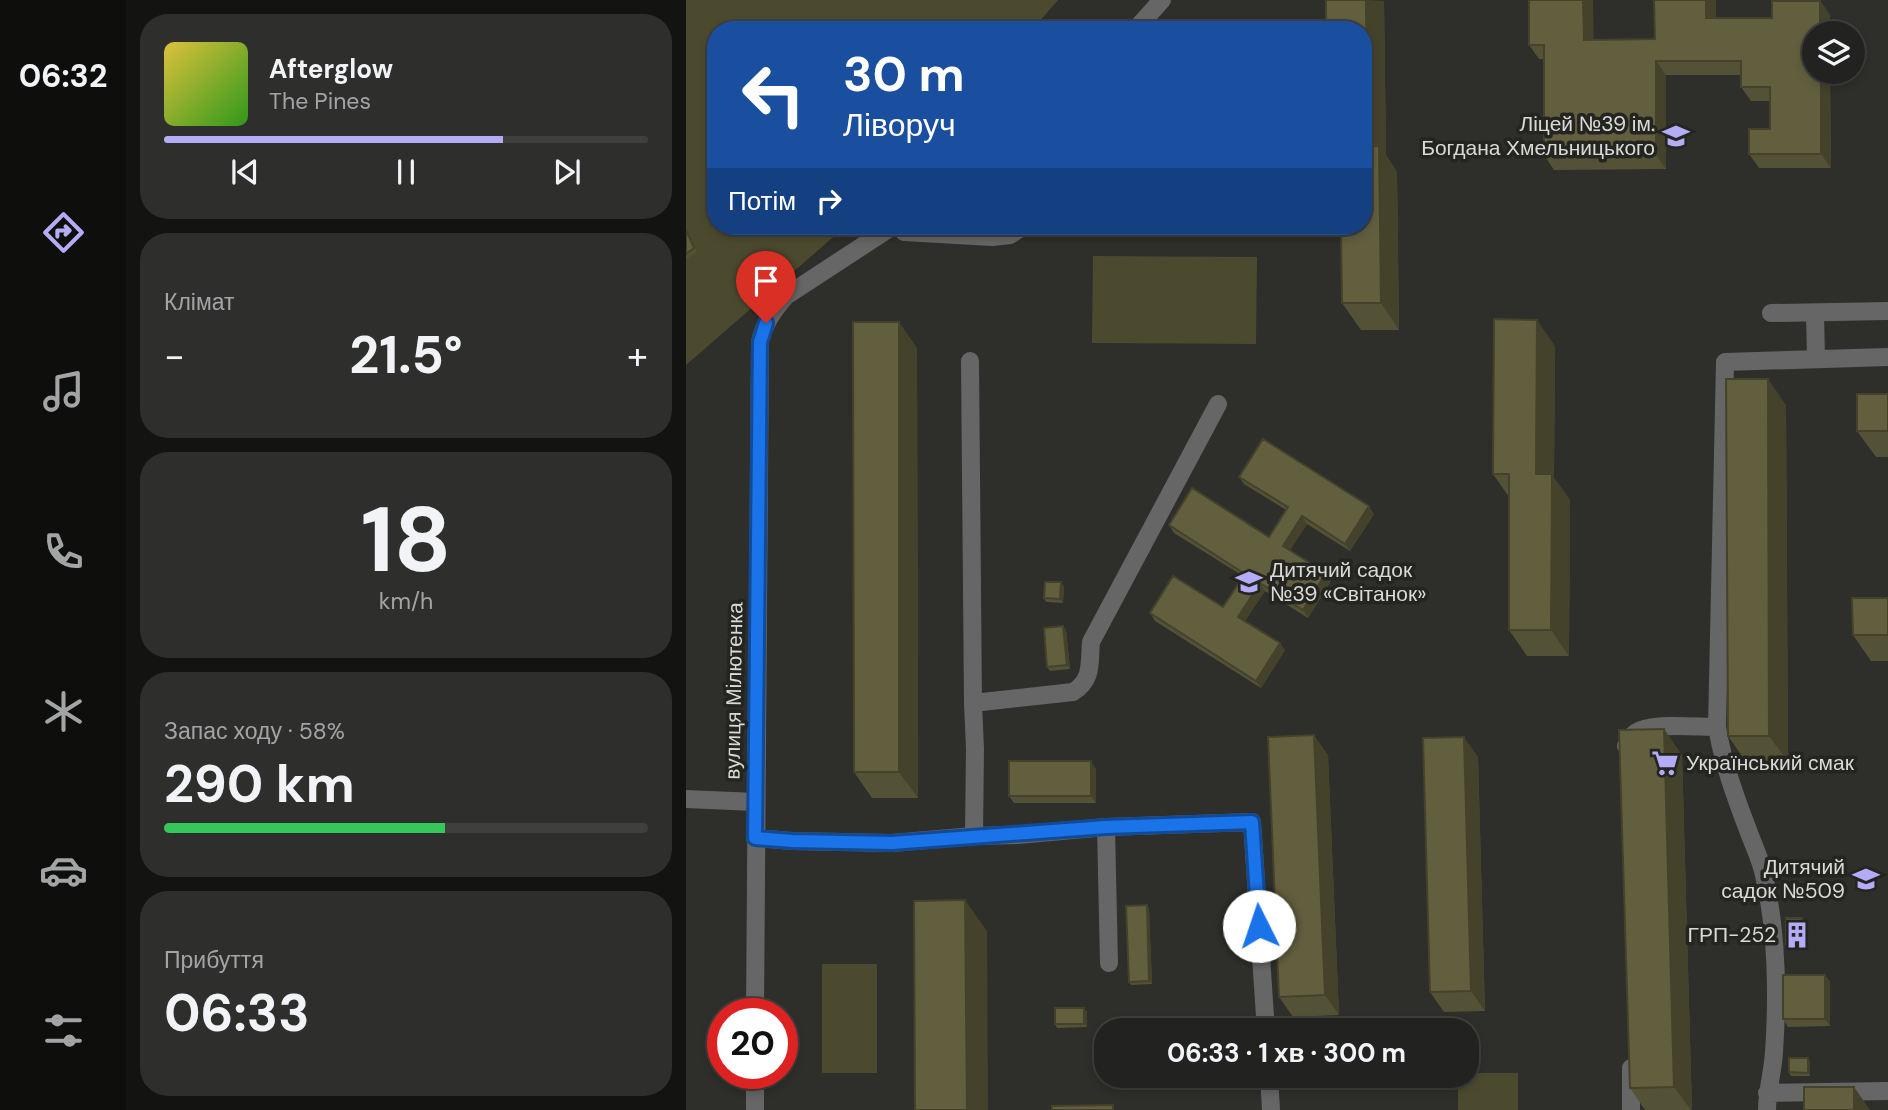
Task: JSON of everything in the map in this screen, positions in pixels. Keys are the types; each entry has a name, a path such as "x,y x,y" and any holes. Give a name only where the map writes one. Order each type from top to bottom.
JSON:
{"street":[{"path":"1143,21 1163,0"},
{"name":"вулиця Мілютенка","path":"755,998 761,334 786,296 879,235"},
{"path":"957,235 1010,235"},
{"path":"1771,313 1888,311"},
{"path":"1815,313 1816,359"},
{"path":"1888,357 1725,362 1717,727 1734,792 1764,874 1773,932 1777,999 1774,1056 1767,1102 1888,1091"},
{"path":"970,361 974,836"},
{"path":"973,703 1073,692 1084,684 1091,642 1218,404"},
{"path":"1624,766 1624,752 1629,739 1639,731 1650,727 1717,727"},
{"path":"686,799 755,802"},
{"path":"755,838 892,843 1106,827 1252,822 1265,1018"},
{"path":"1106,827 1108,962"},
{"path":"1630,1055 1632,1110"},
{"path":"1270,1088 1271,1110"},
{"path":"755,1089 755,1110"}],"shaded area":[{"path":"686,0 1058,0 1040,21 707,21 707,235 836,235 686,365"},
{"path":"1093,256 1257,257 1256,344 1092,343"},
{"path":"822,964 877,964 877,1073 822,1073"},
{"path":"1479,1073 1518,1073 1518,1110 1458,1110 1458,1088 1479,1088"}],"building":[{"path":"1326,0 1366,0 1366,21 1326,21"},
{"path":"1529,0 1583,0 1584,40 1655,39 1654,0 1706,0 1706,18 1772,18 1772,1 1820,1 1820,21 1802,21 1802,84 1821,84 1821,154 1749,154 1749,129 1770,129 1770,87 1741,87 1741,61 1656,61 1656,155 1544,155 1544,45 1529,45"},
{"path":"1372,146 1379,146 1381,303 1342,303 1341,235 1372,235"},
{"path":"686,230 694,248 686,254"},
{"path":"1494,319 1537,320 1536,474 1552,474 1551,630 1509,630 1509,474 1493,474"},
{"path":"853,322 899,322 899,772 854,772"},
{"path":"1726,379 1768,379 1769,736 1728,736"},
{"path":"1857,394 1888,394 1888,431 1857,431"},
{"path":"1263,439 1369,506 1345,544 1302,516 1283,546 1326,573 1303,610 1260,583 1238,617 1280,643 1256,681 1150,613 1173,576 1223,607 1245,574 1169,525 1192,488 1269,537 1288,507 1239,477"},
{"path":"1045,582 1061,582 1060,599 1044,598"},
{"path":"1852,598 1888,598 1888,635 1853,635"},
{"path":"1063,626 1067,665 1047,667 1044,628"},
{"path":"1664,729 1674,1087 1630,1088 1619,730"},
{"path":"1314,735 1325,995 1279,997 1268,737"},
{"path":"1464,737 1471,991 1430,992 1423,738"},
{"path":"1009,761 1091,761 1091,796 1009,796"},
{"path":"965,900 967,1110 915,1110 914,901"},
{"path":"1147,905 1149,981 1129,982 1126,906"},
{"name":"ГРП-252","path":"1786,918 1802,918 1802,944 1786,944"},
{"path":"1783,975 1825,975 1825,1019 1783,1019"},
{"path":"1055,1008 1084,1008 1084,1024 1055,1024"},
{"path":"1789,1058 1808,1058 1808,1073 1789,1072"},
{"path":"1804,1087 1854,1087 1854,1110 1804,1110"},
{"path":"1113,1105 1113,1110 1052,1110 1052,1106"}],"place":[{"name":"Ліцей №39 ім. Богдана Хмельницького","path":"1676,136"},
{"name":"Дитячий садок №39 «Світанок»","path":"1249,582"},
{"name":"Український смак","path":"1665,763"},
{"name":"Дитячий садок №509","path":"1866,879"},
{"name":"ГРП-252","path":"1797,935"}],"route":[{"path":"766,323 760,342 755,838 892,843 1106,827 1252,822 1259,926"}]}
